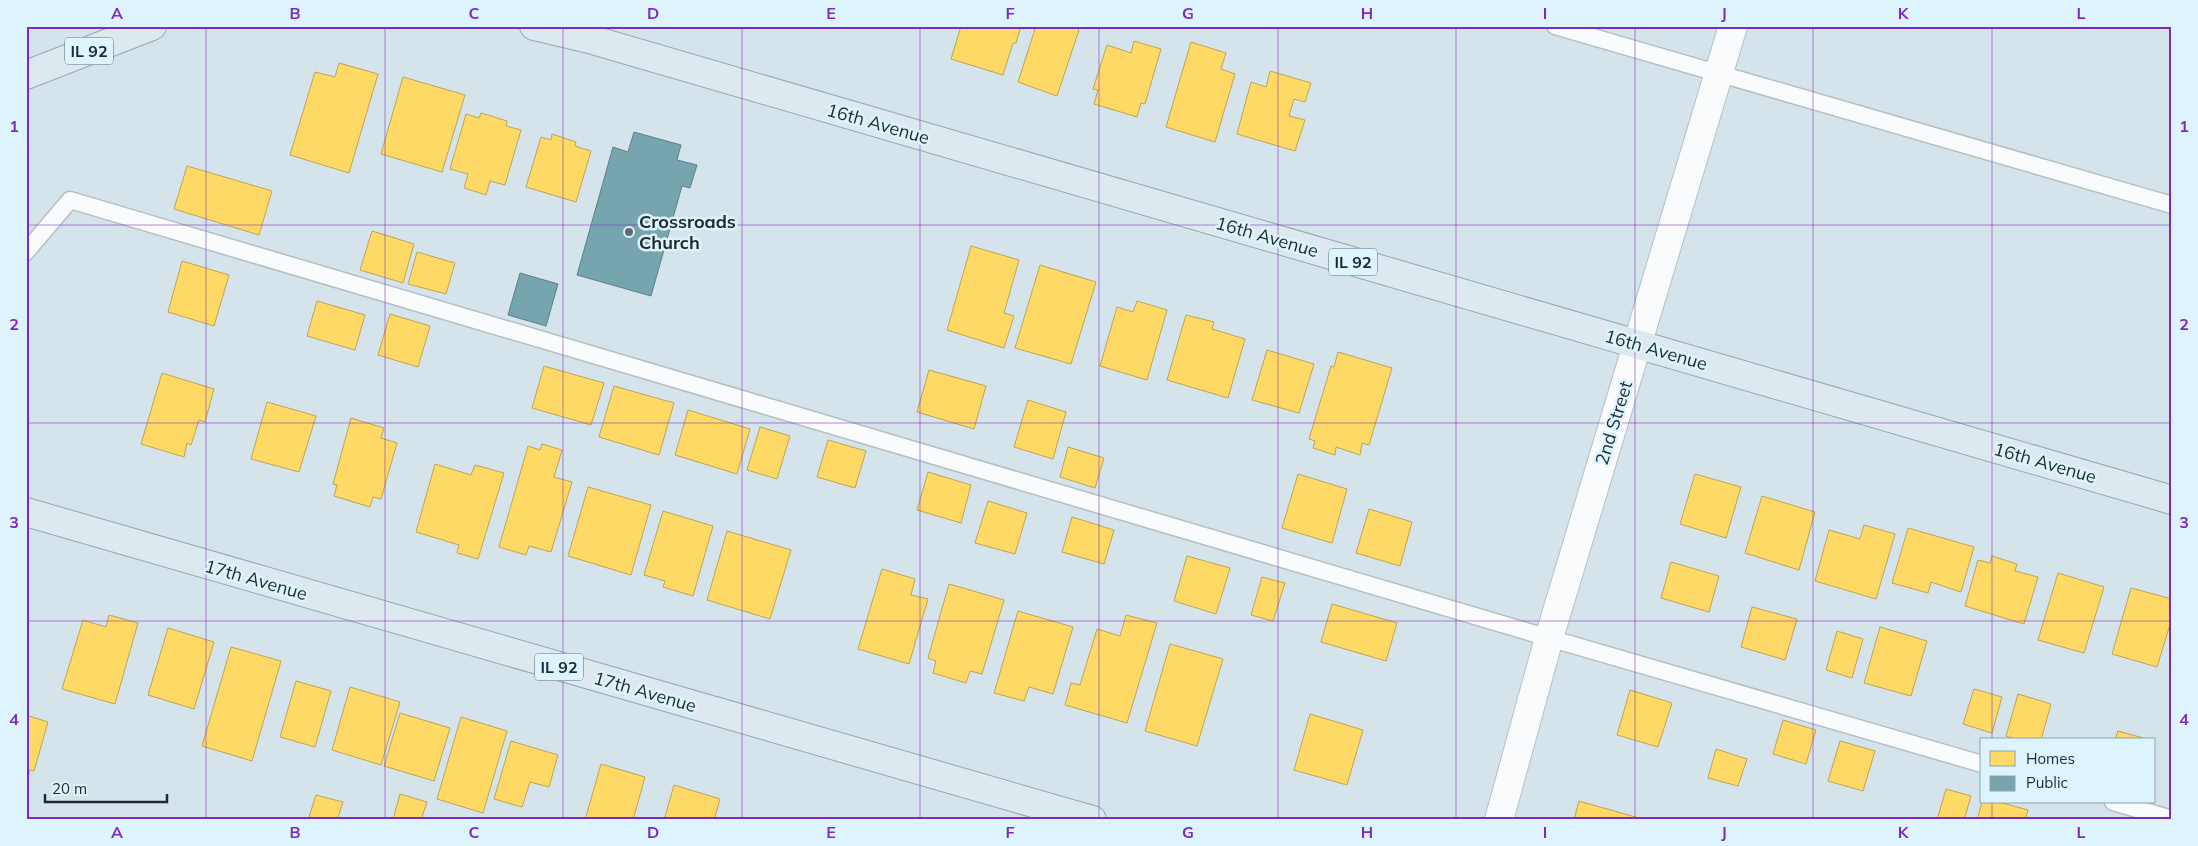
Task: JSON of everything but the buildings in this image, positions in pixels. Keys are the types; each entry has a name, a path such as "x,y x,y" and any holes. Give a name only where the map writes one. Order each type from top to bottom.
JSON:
{"main road":[{"name":"IL 92","path":"26,75 152,26"},
{"name":"16th Avenue","path":"534,26 593,40 2172,500"},
{"name":"17th Avenue","path":"26,512 1092,820"}],"street":[{"name":"2nd Street","path":"1499,820 1549,638 1733,26"}],"lane":[{"path":"1555,26 2172,205"},
{"path":"26,252 70,200 1549,638 1980,763"},
{"path":"2120,804 2172,819"}],"place":[{"name":"Crossroads Church","path":"629,232"}]}
